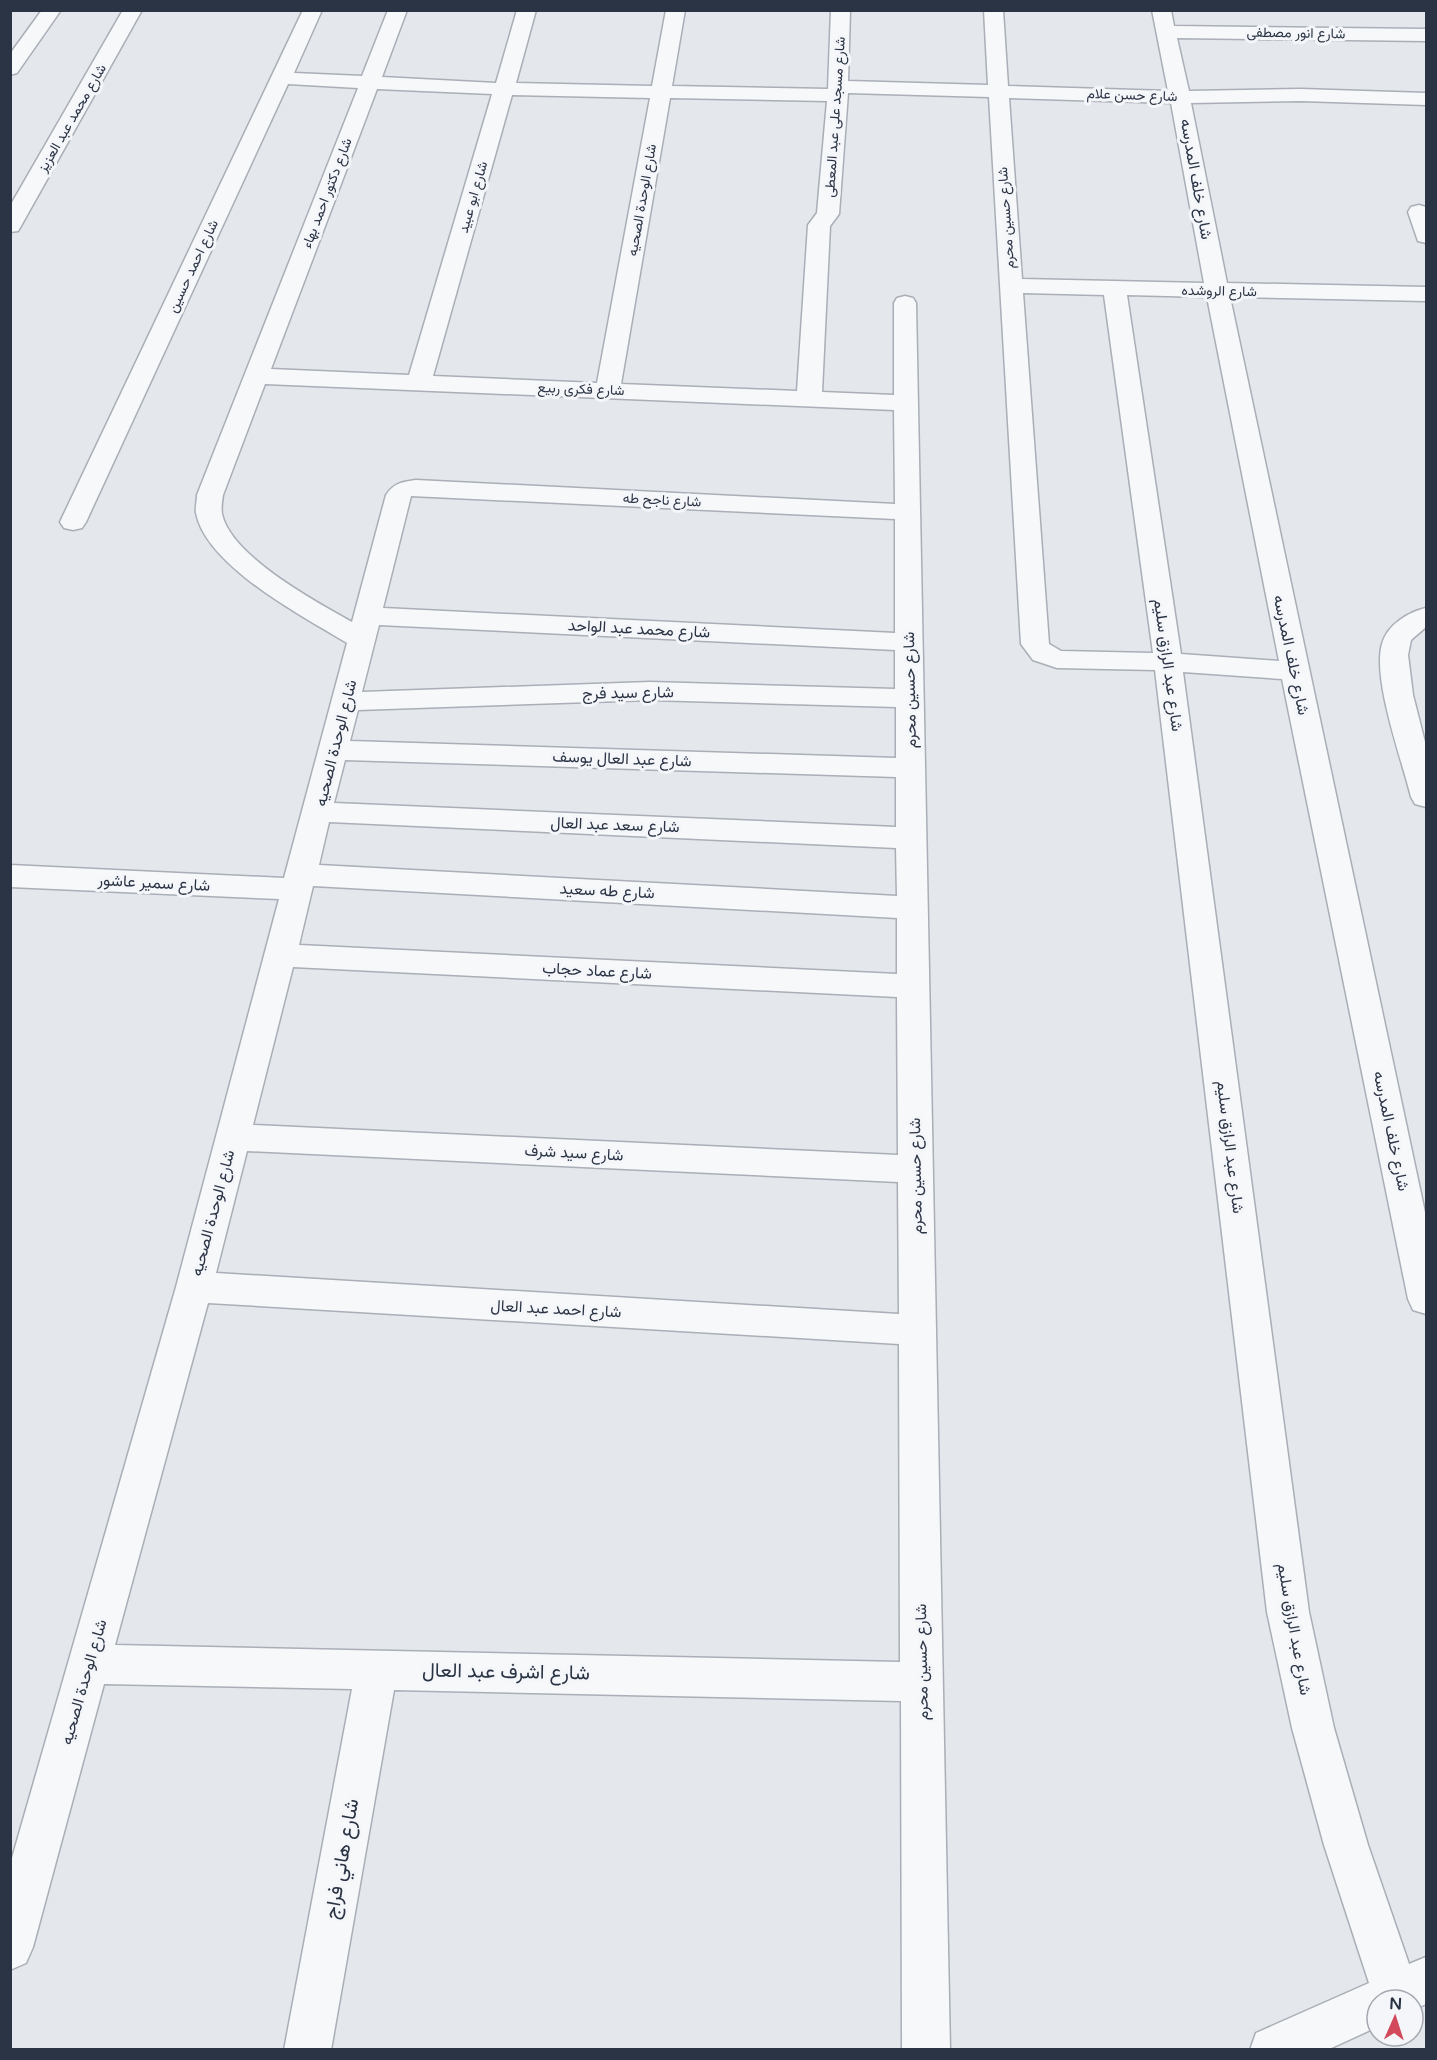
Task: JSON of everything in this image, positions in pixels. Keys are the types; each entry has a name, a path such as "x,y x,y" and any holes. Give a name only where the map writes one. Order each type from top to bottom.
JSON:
{"street":[{"path":"10,69 52,10"},
{"name":"شارع محمد عبد العزيز","path":"10,226 133,10"},
{"name":"شارع احمد حسين","path":"73,522 313,10"},
{"name":"شارع دكتور احمد بهاء","path":"365,628 250,571 221,538 209,515 210,495 398,10"},
{"name":"شارع ابو عبيد","path":"419,383 527,10"},
{"name":"شارع الوحدة الصحيه","path":"608,390 676,10"},
{"name":"شارع مسجد على عبد المعطى","path":"809,399 819,225 828,214 838,91 841,10"},
{"name":"شارع حسين محرم","path":"993,10 1035,644 1039,652 1061,660 1168,662 1294,671"},
{"name":"شارع انور مصطفى","path":"1163,21 1426,34"},
{"name":"شارع خلف المدرسه","path":"1163,21 1181,97 1216,291 1294,671 1426,1299"},
{"name":"شارع حسن علام","path":"281,78 369,84 662,93 998,91 1181,97 1300,95 1426,99"},
{"path":"10,178 37,179"},
{"path":"1419,212 1426,236"},
{"name":"شارع الروشده","path":"1011,286 1426,294"},
{"name":"شارع عبد الرازق سليم","path":"1115,289 1168,662 1288,1612 1313,1728 1346,1845 1394,1988"},
{"name":"شارع حسين محرم","path":"905,303 927,2049"},
{"name":"شارع فكرى ربيع","path":"256,376 906,403"},
{"name":"شارع الوحدة الصحيه","path":"10,1947 194,1287 399,495 404,490 416,488"},
{"name":"شارع ناجح طه","path":"416,488 908,512"},
{"path":"1426,616 1414,622 1396,644 1395,670 1426,797"},
{"name":"شارع محمد عبد الواحد","path":"365,628 910,642"},
{"name":"شارع سيد فرج","path":"347,701 650,691 910,698"},
{"name":"شارع عبد العال يوسف","path":"334,750 911,768"},
{"name":"شارع سعد عبد العال","path":"318,813 912,838"},
{"name":"شارع سمير عاشور","path":"10,876 300,882"},
{"name":"شارع طه سعيد","path":"300,882 912,908"},
{"name":"شارع عماد حجاب","path":"281,955 914,986"},
{"name":"شارع سيد شرف","path":"233,1137 916,1169"},
{"name":"شارع احمد عبد العال","path":"194,1287 918,1330"},
{"name":"شارع اشرف عبد العال","path":"90,1664 922,1682"},
{"name":"شارع هاني فراج","path":"307,2049 376,1669"},
{"path":"1273,2049 1365,2009"}]}
